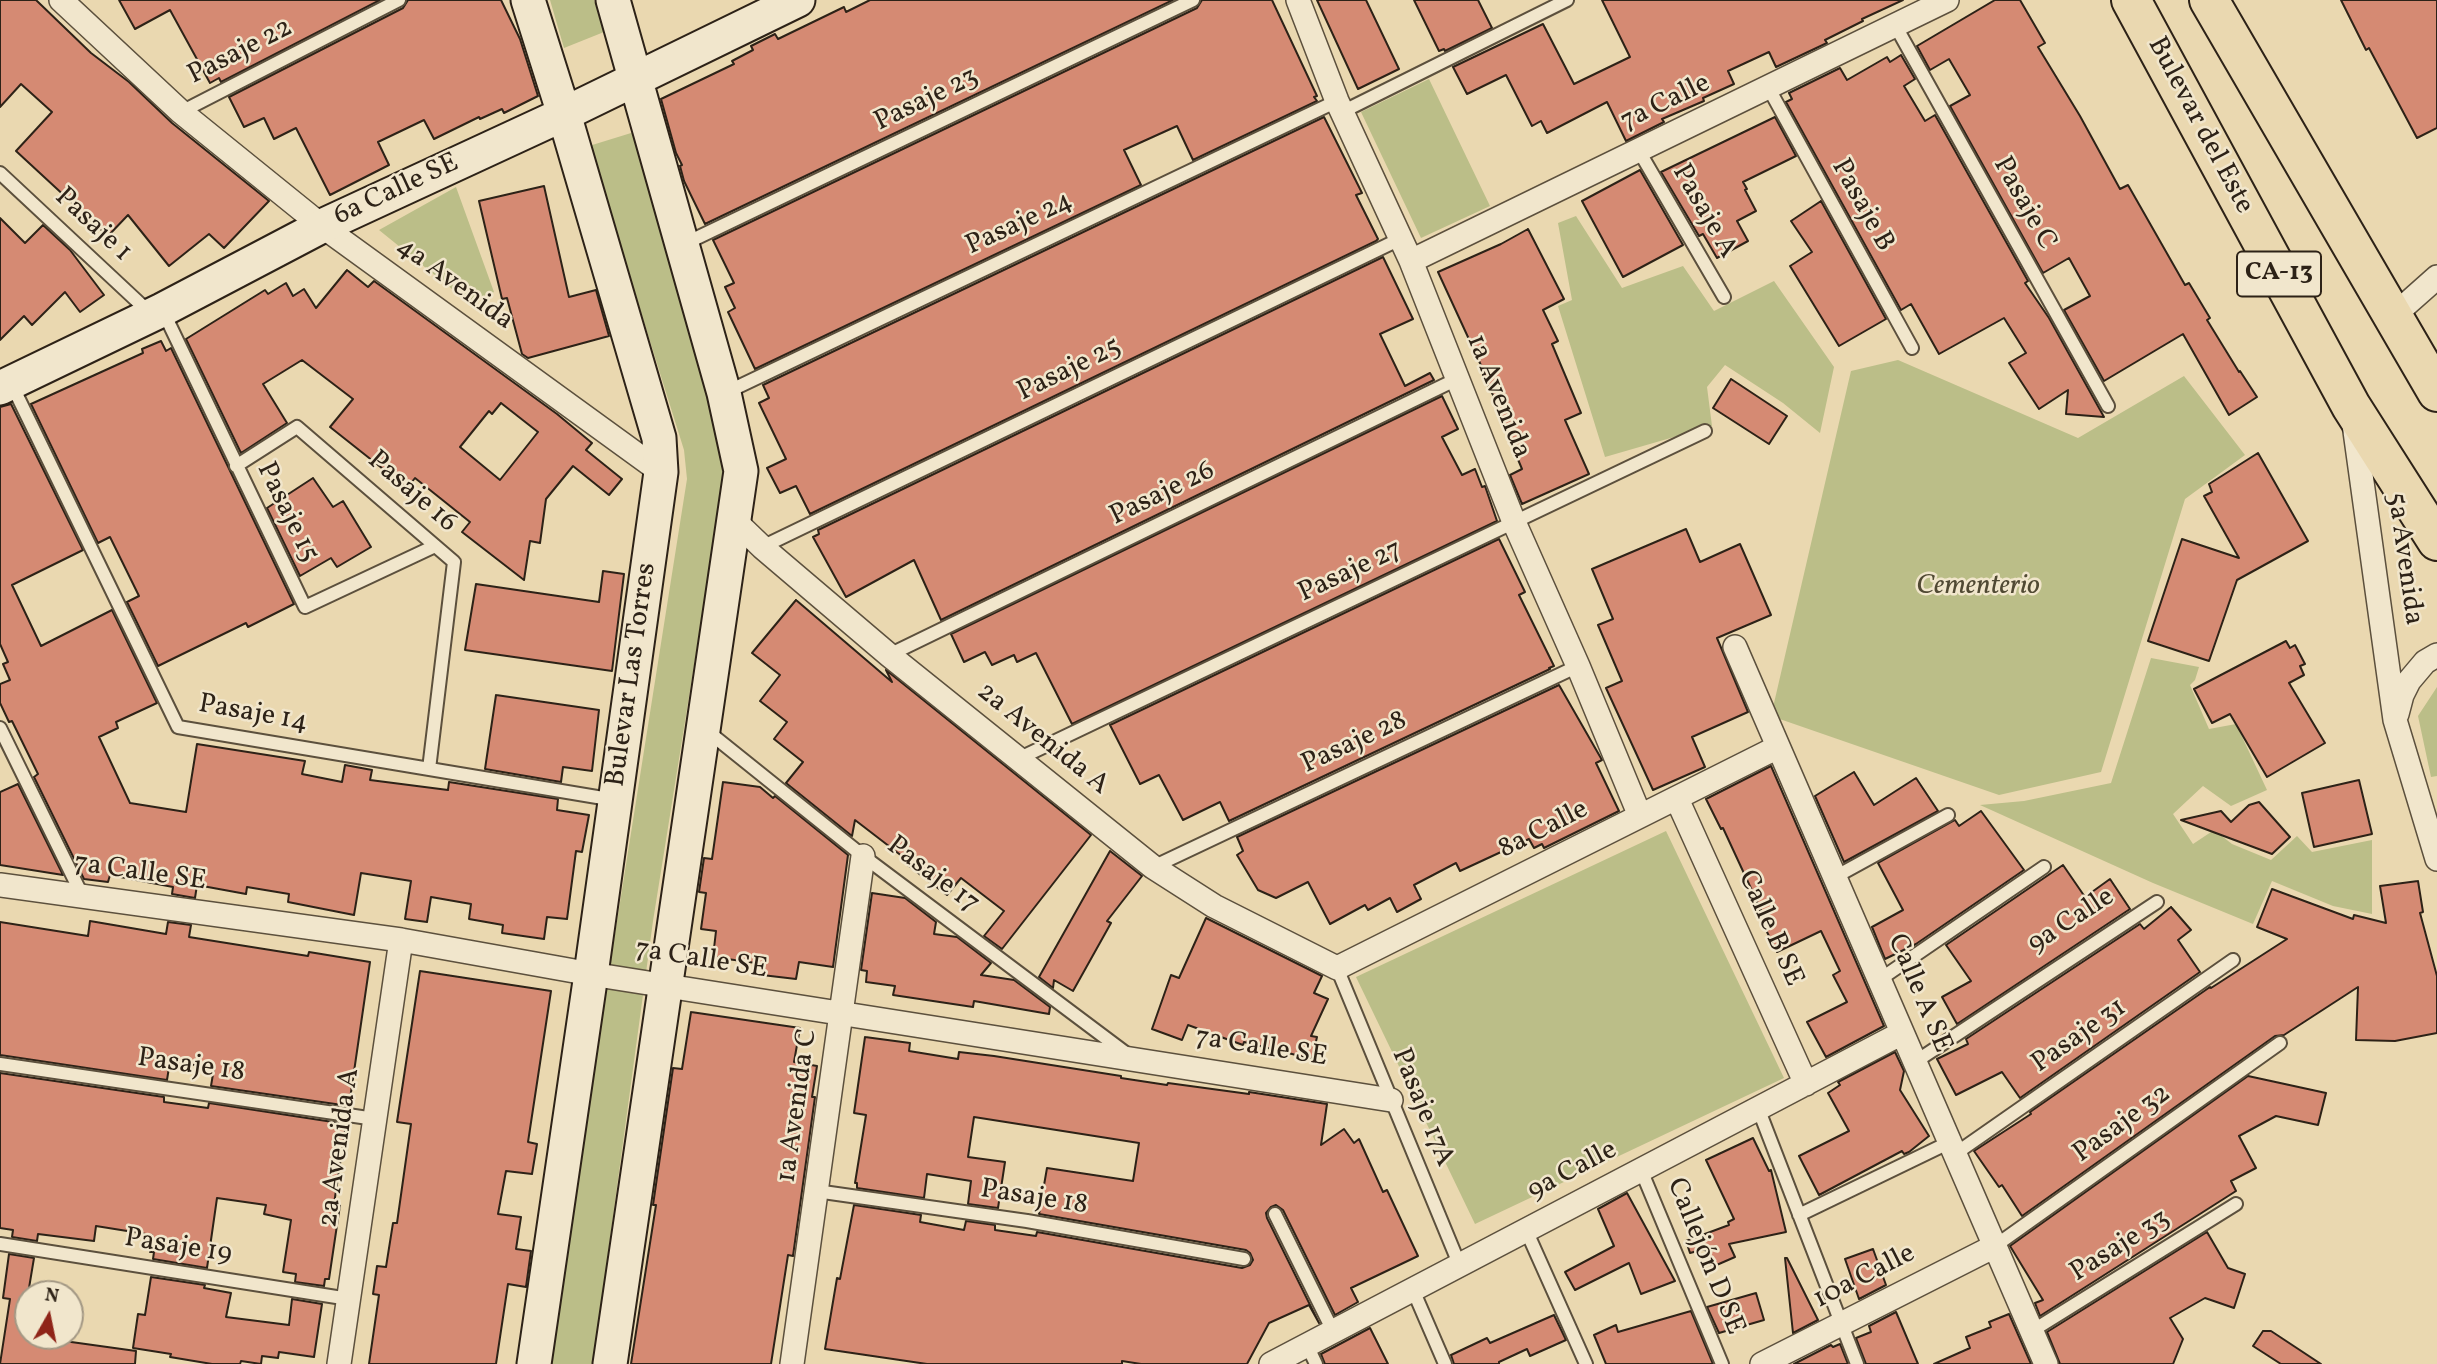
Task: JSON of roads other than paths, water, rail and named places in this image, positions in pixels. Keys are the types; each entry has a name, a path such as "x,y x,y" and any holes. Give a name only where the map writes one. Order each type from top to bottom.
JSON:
{"highway":[{"name":"Bulevar del Este","path":"2131,0 2351,406 2437,541"},
{"name":"CA-13","path":"2209,0 2437,392"}],"street":[{"name":"Bulevar Las Torres","path":"528,0 659,438 661,472 592,974 534,1364"},
{"path":"610,1364 741,471 724,393 612,0"},
{"name":"6a Calle SE","path":"5,386 157,312 322,226 564,114 798,0"},
{"name":"1a Avenida","path":"1298,0 1340,106 1411,261 1514,522 1578,666 1640,816"},
{"name":"7a Calle","path":"1411,261 1947,0"},
{"name":"4a Avenida","path":"64,1 180,112 322,226 661,472"},
{"path":"2392,317 2437,277"},
{"name":"5a Avenida","path":"2351,406 2395,720 2437,859"},
{"name":"2a Avenida A","path":"735,521 889,655 1153,867 1213,906 1337,968"},
{"name":"Calle A SE","path":"1735,647 2046,1364"},
{"name":"5a Avenida","path":"2395,720 2409,681 2425,662 2437,655"},
{"name":"8a Calle","path":"1337,968 1778,747"},
{"name":"Calle B SE","path":"1677,799 1806,1084"},
{"name":"1a Avenida C","path":"793,1364 863,856"},
{"name":"7a Calle SE","path":"0,885 401,940 592,974 1391,1100"},
{"name":"2a Avenida A","path":"339,1364 401,940"},
{"name":"9a Calle","path":"1270,1364 1311,1354 1333,1331 1902,1033"},
{"name":"10a Calle","path":"1762,1364 1995,1246"}],"lane":[{"name":"Pasaje 22","path":"180,112 399,0"},
{"name":"Pasaje 23","path":"682,245 1193,0"},
{"name":"Pasaje 24","path":"724,393 1567,0"},
{"name":"Pasaje C","path":"1895,25 2108,406"},
{"name":"Pasaje B","path":"1768,87 1912,348"},
{"name":"Pasaje A","path":"1639,151 1724,296"},
{"name":"Pasaje 1","path":"0,173 157,312"},
{"name":"Pasaje 25","path":"762,547 1400,239"},
{"name":"Pasaje 15","path":"157,312 305,607 435,546"},
{"name":"Pasaje 26","path":"889,655 1457,379"},
{"name":"Pasaje 14","path":"5,386 178,727 615,800"},
{"name":"Pasaje 16","path":"236,466 297,427 454,562 429,769"},
{"name":"Pasaje 27","path":"1018,759 1705,431"},
{"name":"Pasaje 28","path":"1153,867 1578,666"},
{"name":"Pasaje 17","path":"703,727 863,856 1135,1059"},
{"path":"0,729 83,897"},
{"path":"1835,877 1948,815"},
{"path":"1879,980 2044,867"},
{"name":"9a Calle","path":"1915,1062 2157,902"},
{"name":"Pasaje 31","path":"1799,1215 1952,1148 2233,960"},
{"name":"Pasaje 17A","path":"1337,968 1460,1266"},
{"name":"Pasaje 32","path":"1995,1246 2280,1043"},
{"name":"Pasaje 18","path":"0,1063 375,1119"},
{"path":"1758,1108 1857,1364"},
{"name":"Callejón D SE","path":"1641,1170 1722,1364"},
{"name":"Pasaje 18","path":"816,1191 1027,1221 1244,1259"},
{"name":"Pasaje 33","path":"2032,1331 2236,1204"},
{"path":"1275,1214 1333,1331"},
{"path":"1526,1230 1586,1364"},
{"name":"Pasaje 19","path":"0,1244 348,1299"},
{"path":"1413,1290 1445,1364"}],"park label":[{"name":"Cementerio","path":"1978,588"}]}
